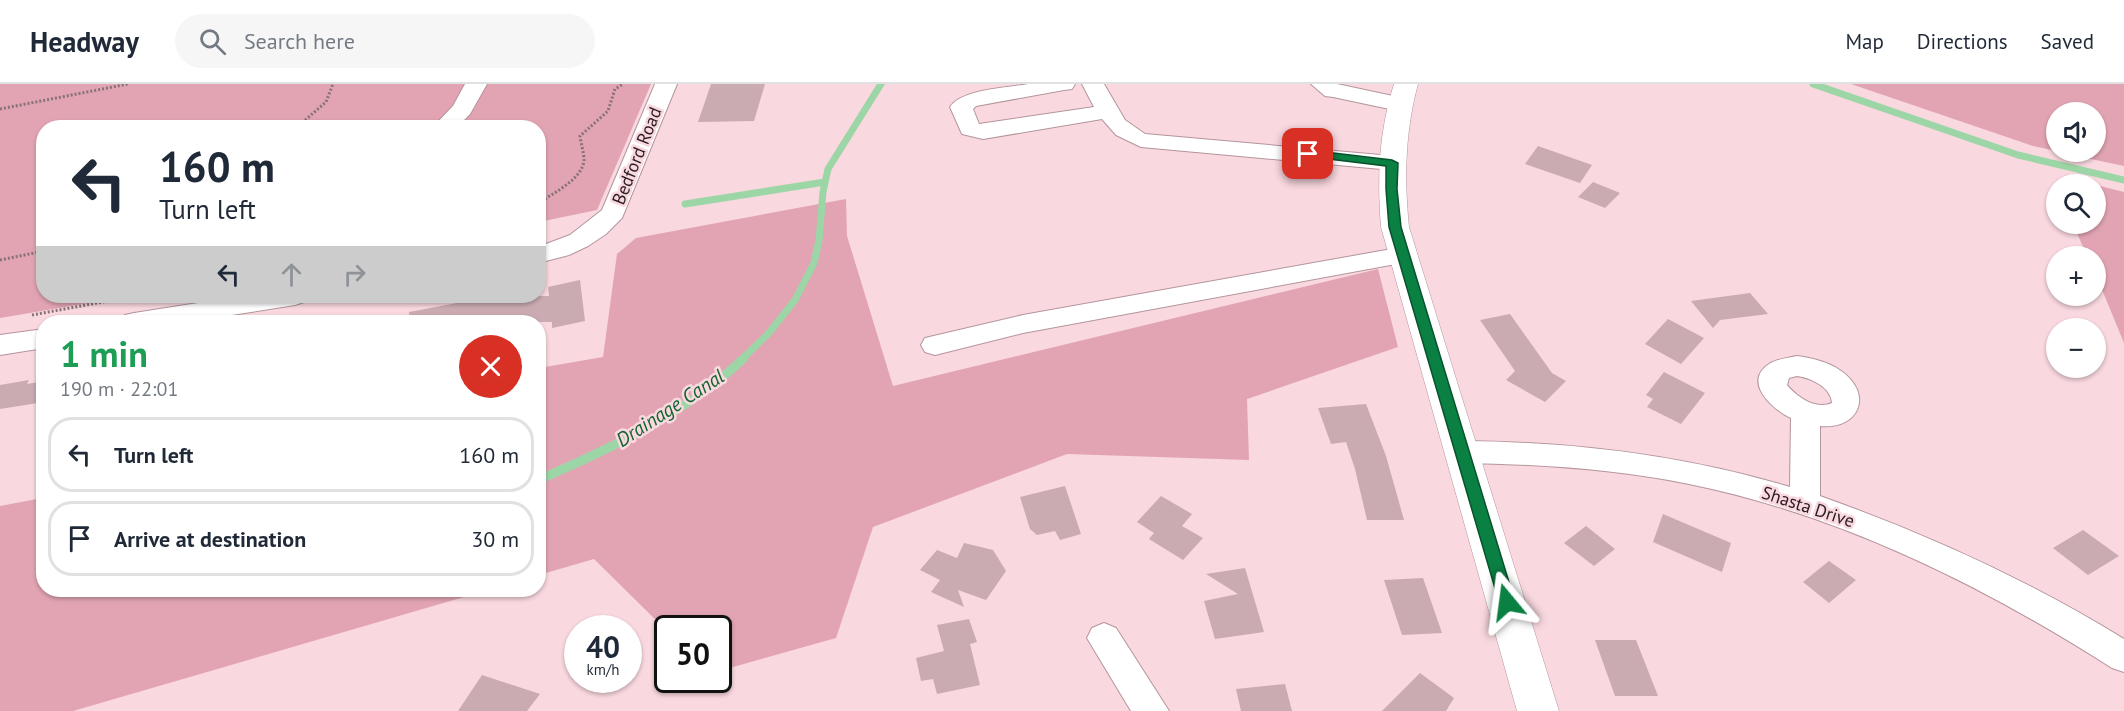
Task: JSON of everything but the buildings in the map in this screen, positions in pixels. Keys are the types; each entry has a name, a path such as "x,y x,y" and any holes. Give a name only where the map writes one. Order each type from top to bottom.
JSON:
{"main road":[{"path":"1403,94 1392,163 1391,189 1395,227 1538,711"}],"street":[{"path":"451,120 462,109 476,84"},
{"name":"Bedford Road","path":"546,253 563,249 584,239 601,227 613,213 666,84"},
{"path":"1064,84 969,101 961,107 970,129 983,132 1107,112"},
{"path":"1093,84 1107,112 1118,127 1128,136 1141,140 1392,163"},
{"path":"1322,84 1333,91 1403,94"},
{"path":"935,345 1023,324 1403,255"},
{"path":"151,315 180,303"},
{"path":"0,345 36,339"},
{"path":"1805,504 1806,414"},
{"name":"Shasta Drive","path":"1463,452 1494,452 1607,461 1692,473 1805,504 1927,551 2034,604 2124,657"},
{"path":"1104,638 1151,711"}],"path":[{"path":"0,109 128,84"},
{"path":"305,120 326,102 333,84"},
{"path":"546,198 575,178 584,160 580,136 604,116 611,105 615,89 623,84"},
{"path":"0,260 36,253"},
{"path":"23,316 96,303"}],"shaded area":[{"path":"0,84 651,84 597,210 546,221 546,120 36,120 36,303 89,303 0,318"},
{"path":"1851,84 2124,84 2124,166 2105,162 2106,102 2046,102 2046,149"},
{"path":"2106,188 2124,192 2124,343 2106,299 2106,246 2083,246 2077,234 2106,234"},
{"path":"846,199 847,236 893,386 1378,269 1398,347 1247,399 1249,460 1067,454 873,527 836,638 732,667 732,615 654,615 654,618 594,559 546,573 546,367 603,357 617,254 636,238"},
{"path":"36,499 36,597 464,597 73,711 0,711 0,506"}],"waterway":[{"name":"Drainage Canal","path":"742,359 768,334 795,300 814,263 828,169 881,84"},
{"path":"1813,84 2018,155 2124,180"},
{"path":"685,204 825,182"},
{"name":"Drainage Canal","path":"546,476 620,442 672,413 721,378 744,358"}],"route":[{"path":"1308,154 1392,163 1391,189 1395,227 1507,602"}]}
